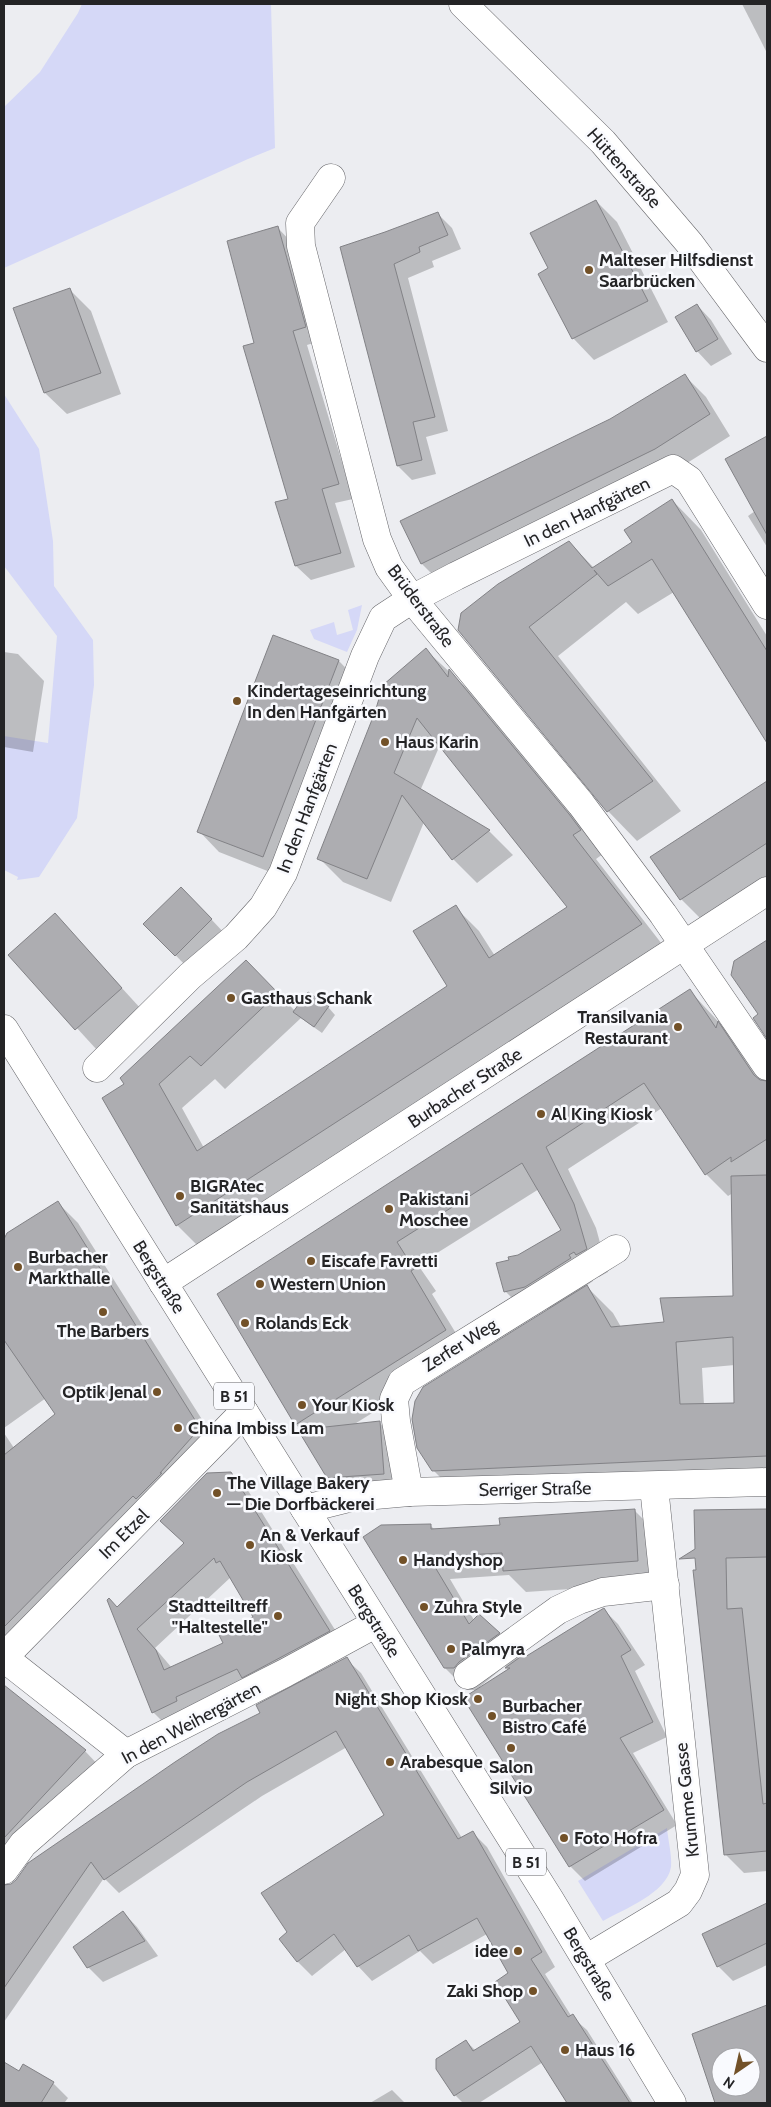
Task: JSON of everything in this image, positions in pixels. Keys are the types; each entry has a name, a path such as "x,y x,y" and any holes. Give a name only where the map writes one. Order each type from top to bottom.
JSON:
{"street":[{"name":"Hüttenstraße","path":"463,4 603,142 690,244 767,348"},
{"name":"Brüderstraße","path":"330,178 300,224 301,246 377,539 388,567 412,599 581,804 685,946 767,1066"},
{"name":"In den Hanfgärten","path":"97,1068 190,976 236,938 263,907 283,873 365,656 383,618 412,599 673,469 689,480 767,605"},
{"name":"Burbacher Straße","path":"163,1283 767,891"},
{"name":"Bergstraße","path":"4,1029 586,1959 672,2103"},
{"name":"Zerfer Weg","path":"409,1492 396,1421 394,1399 402,1382 616,1249"},
{"name":"Im Etzel","path":"126,1754 4,1658 244,1412"},
{"name":"Serriger Straße","path":"305,1509 353,1497 409,1492 654,1487 767,1482"},
{"name":"Krumme Gasse","path":"586,1959 679,1903 688,1891 695,1875 654,1487"},
{"path":"468,1675 558,1610 579,1600 603,1592 665,1584"},
{"name":"In den Weihergärten","path":"4,1870 23,1844 126,1754 376,1624"}],"shaded area":[{"path":"82,4 271,4 275,148 4,268 4,107 40,72"},
{"path":"4,394 39,449 53,541 54,586 93,640 94,685 77,818 39,877 17,880 18,877 4,870 4,736 48,743 57,636 4,566"},
{"path":"362,605 357,630 347,652 314,639 310,630 334,622 337,635 353,630 348,610"},
{"path":"667,1828 671,1867 662,1885 643,1899 603,1921 578,1881"}],"building":[{"name":"Malteser Hilfsdienst Saarbrücken","path":"596,200 648,301 572,339 538,274 548,268 530,233"},
{"path":"438,212 448,235 419,247 420,252 394,264 435,417 413,422 422,460 397,466 340,247"},
{"path":"278,226 306,327 293,331 339,484 322,489 341,553 295,566 275,502 288,499 243,346 254,343 227,241"},
{"path":"70,288 101,373 44,393 13,308"},
{"path":"697,304 718,339 696,352 675,317"},
{"path":"685,374 710,414 655,449 421,564 400,521 610,419"},
{"path":"767,436 767,535 725,459"},
{"path":"672,499 767,651 767,743 652,559 608,586 594,570 597,574 529,627 653,781 607,812 458,630 461,613 498,584 569,541 592,568 632,542 624,530"},
{"path":"273,635 339,660 263,857 197,832"},
{"path":"426,648 448,677 449,669 569,814 581,830 573,835 642,924 176,1226 102,1098 124,1084 120,1078 246,960 278,993 201,1066 190,1056 159,1084 197,1151 447,986 413,931 456,905 489,958 567,907 417,718 394,773 490,830 452,860 402,795 367,879 317,859 375,712 383,685"},
{"path":"767,781 767,843 680,900 650,857"},
{"path":"181,887 212,919 175,956 143,924"},
{"path":"55,913 122,988 75,1030 8,955"},
{"path":"767,940 767,1039 753,1018 758,1014 731,975 734,961"},
{"path":"690,989 716,1028 718,1021 754,1075 760,1080 767,1081 767,1139 731,1162 731,1157 705,1175 644,1083 546,1147 574,1204 587,1249 576,1255 574,1252 569,1255 571,1258 525,1287 504,1292 496,1263 509,1260 508,1257 518,1255 561,1230 522,1163 397,1242 414,1269 411,1271 446,1330 295,1425 217,1294"},
{"path":"308,992 329,1006 314,1027 293,1012"},
{"path":"767,1175 767,1456 432,1471 417,1448 412,1419 415,1401 423,1387 587,1285 611,1327 664,1322 660,1298 733,1296 731,1176","holes":["733,1337 734,1403 680,1404 676,1342"]},
{"path":"58,1201 200,1428 160,1473 162,1473 136,1499 133,1496 4,1627 4,1455 55,1414 4,1340 4,1239 7,1233"},
{"path":"380,1421 384,1474 327,1478 298,1430"},
{"path":"231,1472 330,1631 242,1678 237,1669 176,1697 177,1701 152,1713 107,1600 109,1598 117,1607 184,1543 160,1521 207,1473","holes":["214,1558 216,1563 220,1561 253,1617 219,1635 223,1643 164,1670 156,1650 137,1629"]},
{"path":"635,1509 638,1561 503,1571 502,1553 429,1557 469,1624 479,1614 500,1633 459,1662 454,1668 444,1668 363,1537 381,1525 431,1524 431,1529 500,1525 499,1518"},
{"path":"767,1509 767,1557 726,1558 727,1609 742,1608 763,1804 767,1803 767,1851 724,1855 693,1570 696,1570 695,1558 679,1559 695,1549 694,1510"},
{"path":"604,1608 631,1650 621,1656 653,1722 620,1738 664,1810 569,1867 463,1698 510,1668 505,1668 523,1655 525,1657"},
{"path":"347,1657 458,1839 473,1831 542,1952 531,1959 568,2017 573,2014 630,2103 567,2103 531,2046 454,2096 436,2069 436,2059 466,2040 473,2051 520,2022 495,1982 508,1973 477,1918 418,1951 409,1935 357,1967 334,1934 297,1962 279,1939 287,1932 261,1893 384,1815 336,1731 247,1782 104,1880 91,1862 4,1988 4,1885 11,1884 16,1880 28,1863 175,1762 218,1734 260,1713 256,1705"},
{"path":"4,1685 86,1750 4,1838"},
{"path":"767,1903 767,1943 717,1967 702,1934"},
{"path":"123,1911 145,1941 87,1968 73,1947"},
{"path":"767,2005 767,2103 715,2103 713,2097 761,2097 761,2047 711,2047 711,2091 692,2034"},
{"path":"4,2062 19,2071 23,2064 54,2082 41,2103 4,2103"}],"place":[{"name":"Malteser Hilfsdienst Saarbrücken","path":"589,270"},
{"name":"Kindertageseinrichtung In den Hanfgärten","path":"237,701"},
{"name":"Haus Karin","path":"385,742"},
{"name":"Gasthaus Schank","path":"231,998"},
{"name":"Transilvania Restaurant","path":"678,1027"},
{"name":"Al King Kiosk","path":"541,1114"},
{"name":"BIGRAtec Sanitätshaus","path":"180,1196"},
{"name":"Pakistani Moschee","path":"389,1209"},
{"name":"Eiscafe Favretti","path":"311,1261"},
{"name":"Burbacher Markthalle","path":"18,1267"},
{"name":"Western Union","path":"260,1284"},
{"name":"The Barbers","path":"103,1312"},
{"name":"Rolands Eck","path":"245,1323"},
{"name":"Optik Jenal","path":"157,1392"},
{"name":"Your Kiosk","path":"302,1405"},
{"name":"China Imbiss Lam","path":"178,1428"},
{"name":"The Village Bakery — Die Dorfbäckerei","path":"217,1493"},
{"name":"An & Verkauf Kiosk","path":"250,1545"},
{"name":"Handyshop","path":"403,1560"},
{"name":"Zuhra Style","path":"424,1607"},
{"name":"Stadtteiltreff \"Haltestelle\"","path":"278,1616"},
{"name":"Palmyra","path":"451,1649"},
{"name":"Night Shop Kiosk","path":"478,1699"},
{"name":"Burbacher Bistro Café","path":"492,1716"},
{"name":"Salon Silvio","path":"511,1748"},
{"name":"Arabesque","path":"390,1762"},
{"name":"Foto Hofra","path":"564,1838"},
{"name":"idee","path":"518,1951"},
{"name":"Zaki Shop","path":"533,1991"},
{"name":"Haus 16","path":"565,2050"}]}
